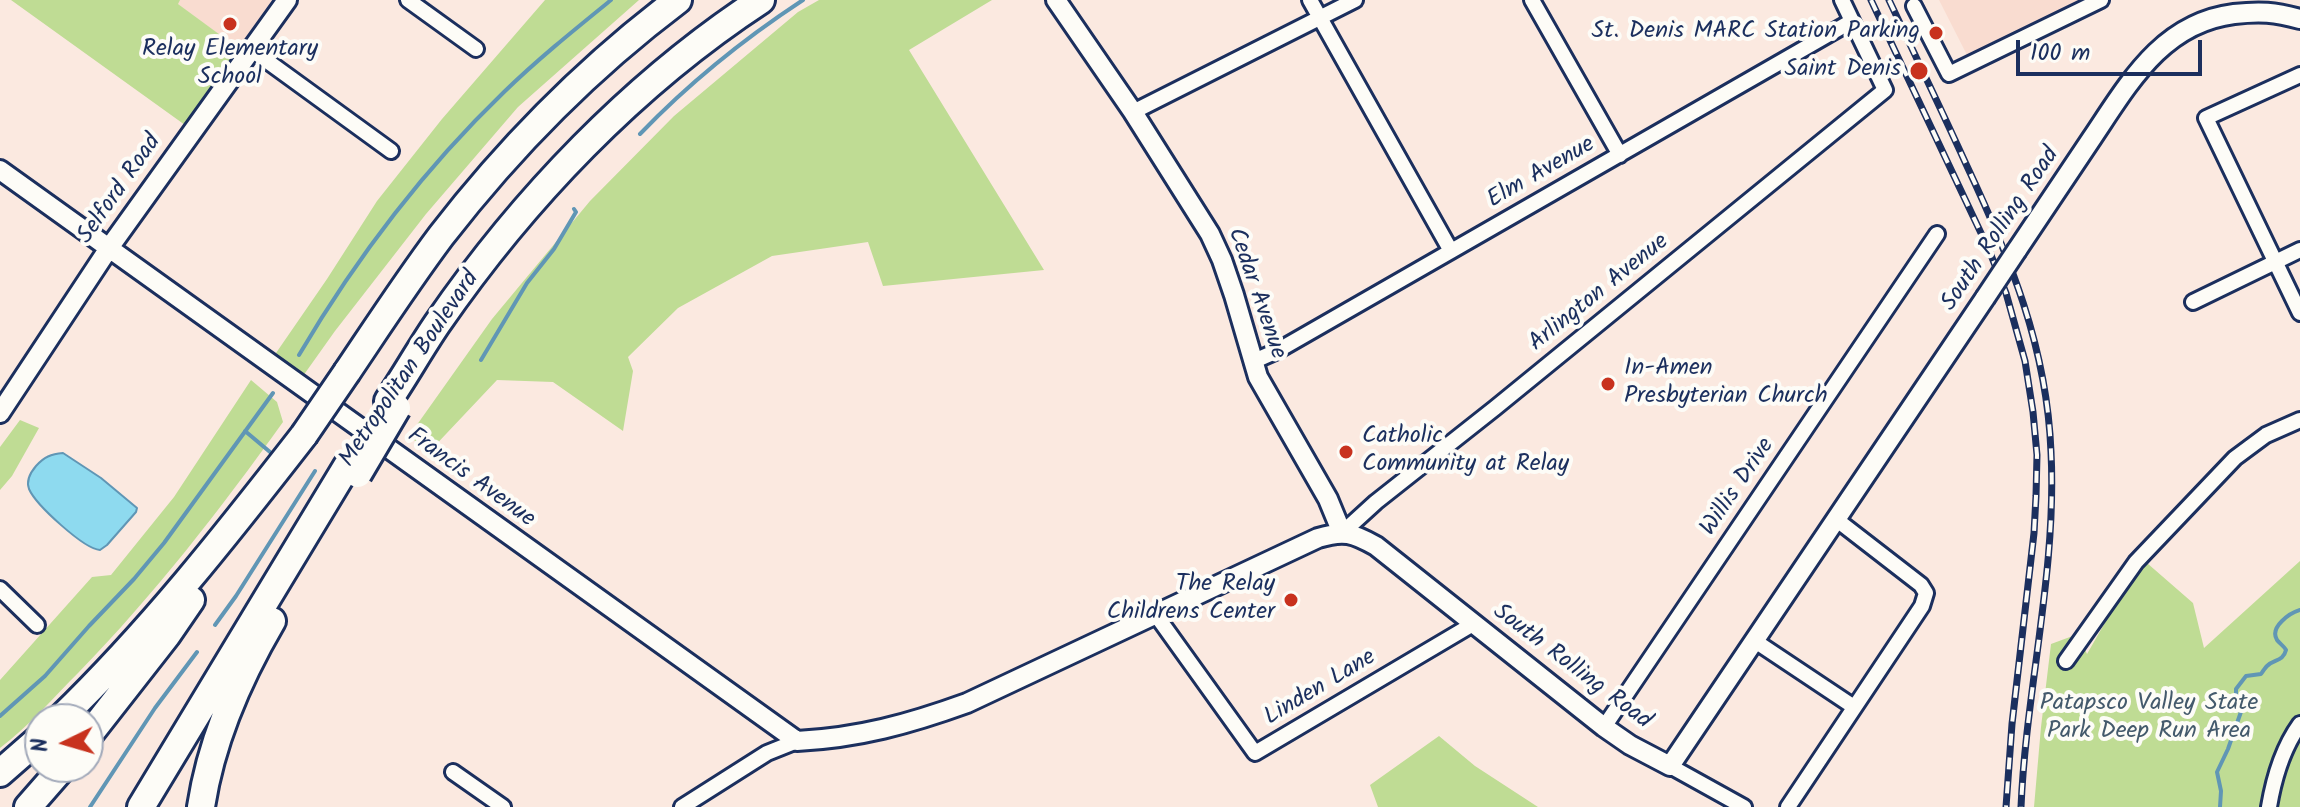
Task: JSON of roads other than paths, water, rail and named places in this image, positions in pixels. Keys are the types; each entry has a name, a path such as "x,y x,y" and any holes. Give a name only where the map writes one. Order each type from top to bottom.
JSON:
{"highway":[{"name":"Metropolitan Boulevard","path":"104,716 167,635 441,237 527,136 589,75 678,0"},
{"name":"Metropolitan Boulevard","path":"141,807 393,404 438,324 469,282 560,172 618,114 683,58 761,0"},
{"path":"75,703 172,601 304,435"},
{"path":"201,807 214,747 230,705 352,470"},
{"path":"0,773 24,752"},
{"path":"28,807 49,783"}],"street":[{"name":"Selford Road","path":"0,413 109,248 287,0"},
{"path":"408,0 476,49"},
{"name":"Cedar Avenue","path":"1056,0 1133,112 1210,234 1234,295 1258,377 1328,499 1342,533"},
{"path":"1310,0 1451,251"},
{"path":"1133,112 1355,0"},
{"path":"1532,0 1620,155"},
{"path":"1842,0 1852,21"},
{"path":"1914,6 1949,74 2101,0"},
{"path":"2273,6 2300,19"},
{"name":"South Rolling Road","path":"1342,533 1359,536 1376,546 1604,727 1670,766 2147,61 2163,45 2198,22 2273,6"},
{"name":"Elm Avenue","path":"1252,362 1277,351 1852,21"},
{"name":"Arlington Avenue","path":"1342,533 1376,502 1885,90 1852,21"},
{"path":"252,50 391,151"},
{"path":"2300,75 2206,118 2300,313"},
{"name":"Francis Avenue","path":"0,170 797,741"},
{"name":"Willis Drive","path":"1604,727 1937,234"},
{"path":"2193,302 2300,250"},
{"path":"2066,661 2136,562 2235,458 2266,435 2300,420"},
{"path":"1788,807 1922,606 1926,593 1921,585 1837,520"},
{"path":"682,807 767,753 797,741 868,734 924,719 967,703 1318,538 1342,533"},
{"path":"0,589 37,625"},
{"name":"Linden Lane","path":"1156,615 1255,753 1473,624"},
{"path":"1755,641 1854,707"},
{"path":"2269,807 2283,754 2300,724"},
{"path":"1670,766 1744,807"},
{"path":"453,772 503,807"}],"water":[{"path":"63,453 101,478 137,508 100,550 83,542 61,525 29,489 29,477 36,466 48,456"}],"waterway":[{"path":"299,355 367,250 446,152 517,80 611,0"},
{"path":"640,134 718,62 803,0"},
{"path":"481,360 527,283 554,249 576,212 574,209"},
{"path":"0,716 45,676 134,579 164,543 273,393"},
{"path":"245,431 270,452"},
{"path":"215,625 315,471"},
{"path":"2220,807 2217,772 2243,706 2236,689 2246,676 2261,674 2270,664 2283,657 2286,650 2277,640 2276,630 2286,617 2300,610"},
{"path":"90,807 155,708 197,652"}],"railway":[{"path":"1871,0 1989,250 2006,293 2025,361 2037,455 2036,496 2006,807"},
{"path":"1889,0 1997,234 2024,304 2042,376 2051,452 2050,541 2021,807"}],"place":[{"name":"Relay Elementary School","path":"230,24"},
{"name":"St. Denis MARC Station Parking","path":"1936,33"},
{"name":"Saint Denis","path":"1919,71"},
{"name":"In-Amen Presbyterian Church","path":"1608,384"},
{"name":"Catholic Community at Relay","path":"1346,452"},
{"name":"The Relay Childrens Center","path":"1291,600"}],"park label":[{"name":"Patapsco Valley State Park Deep Run Area","path":"2149,719"}]}
